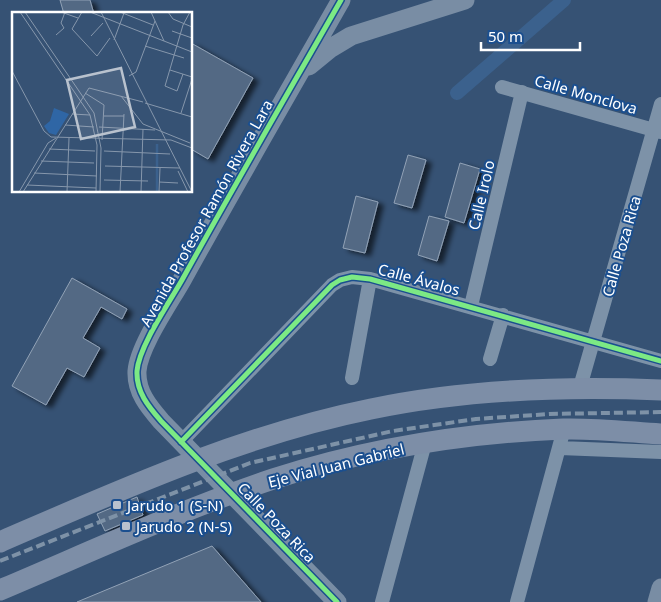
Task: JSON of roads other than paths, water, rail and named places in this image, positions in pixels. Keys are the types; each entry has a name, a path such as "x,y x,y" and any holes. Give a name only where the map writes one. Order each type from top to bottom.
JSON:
{"main road":[{"path":"0,542 198,460 269,436 369,409 418,400 492,392 580,387 661,390"},
{"name":"Eje Vial Juan Gabriel","path":"0,590 232,493 329,464 425,443 489,435 562,438 661,434"}],"street":[{"name":"Avenida Profesor Ramón Rivera Lara","path":"198,460 147,405 138,380 140,360 213,223 341,0"},
{"path":"299,74 331,48 351,36 460,1"},
{"name":"Calle Monclova","path":"502,88 657,131"},
{"name":"Calle Irolo","path":"471,306 522,92"},
{"name":"Calle Poza Rica","path":"580,387 657,131 661,104"},
{"name":"Calle Ávalos","path":"181,442 332,285 340,280 352,277 370,279 471,306 661,361"},
{"path":"352,378 370,279"},
{"path":"490,359 503,315"},
{"path":"517,602 562,438 661,452"},
{"path":"382,602 425,443"},
{"name":"Calle Poza Rica","path":"198,460 337,602"},
{"path":"657,602 661,588"}],"waterway":[{"path":"457,93 564,0"}],"railway":[{"path":"0,561 250,463 393,431 476,419 549,414 661,412"}],"place":[{"name":"Jarudo 1 (S-N)","path":"117,505"},
{"name":"Jarudo 2 (N-S)","path":"126,526"}]}
